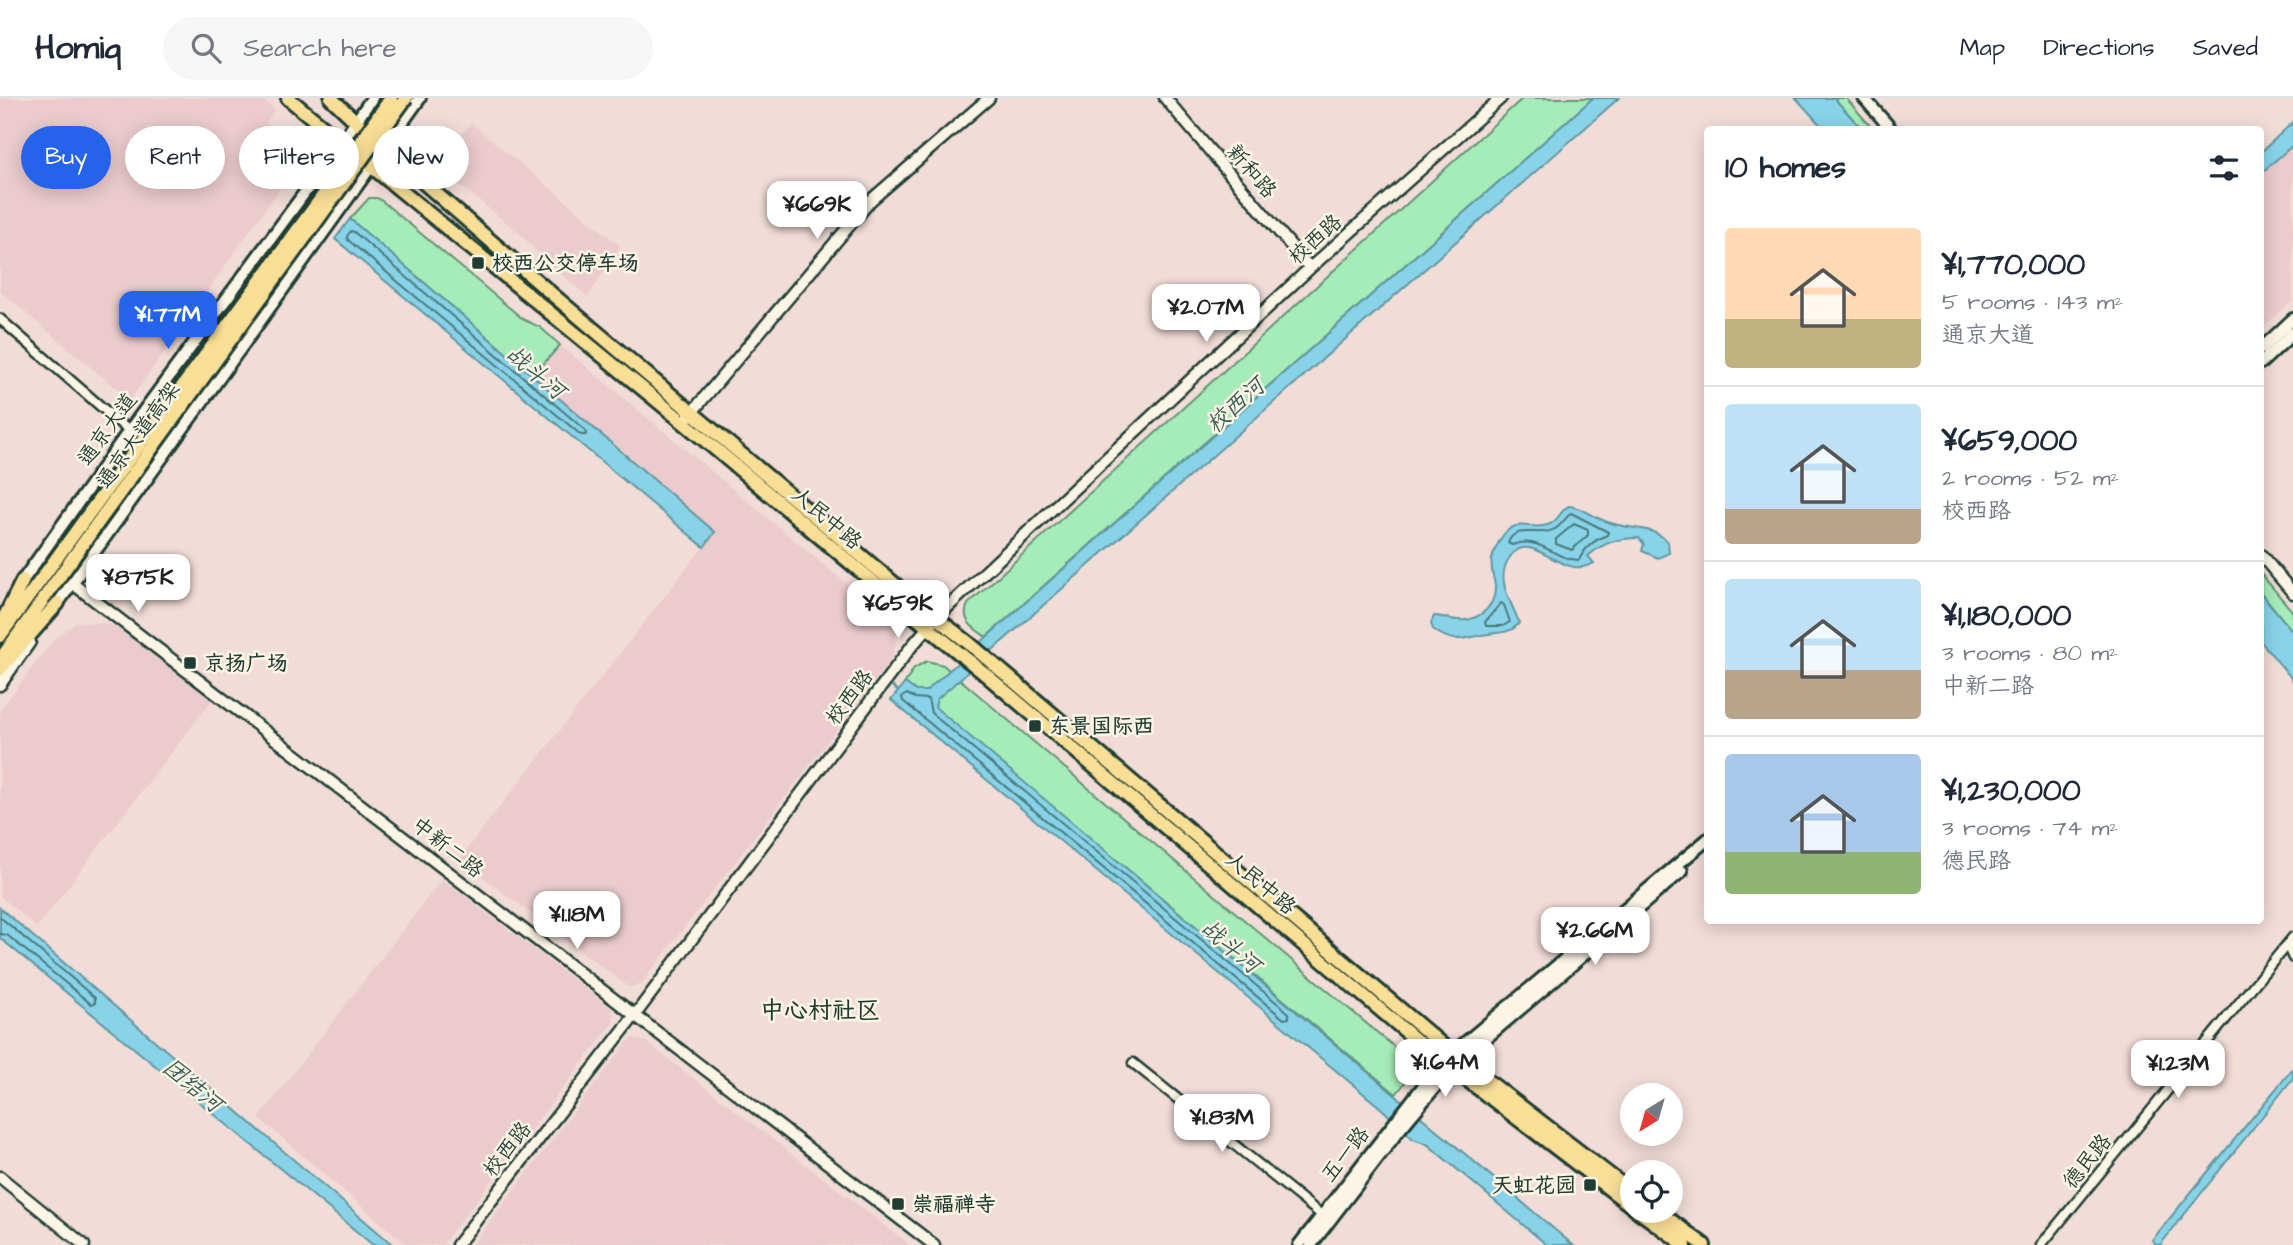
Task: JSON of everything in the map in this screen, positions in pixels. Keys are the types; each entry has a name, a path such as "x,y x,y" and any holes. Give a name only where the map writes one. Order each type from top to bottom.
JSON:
{"main road":[{"name":"人民中路","path":"288,98 322,126"},
{"name":"人民中路","path":"331,98 373,138"},
{"name":"通京大道","path":"352,126 372,98"},
{"name":"通京大道高架","path":"0,660 92,520 391,98"},
{"name":"通京大道高架","path":"0,636 92,520 406,98"},
{"path":"401,126 420,98"},
{"path":"1864,98 1888,126"},
{"name":"人民中路","path":"359,155 932,623 970,644 984,664 1452,1061 1620,1197"},
{"path":"0,669 58,603 372,165"},
{"name":"通京大道","path":"23,580 307,189"},
{"name":"人民中路","path":"431,189 692,412 932,623 961,654 984,664"},
{"path":"2264,346 2293,319"},
{"path":"2264,360 2293,333"},
{"path":"0,624 23,580"},
{"name":"五一路","path":"1299,1245 1452,1061 1704,842"},
{"name":"五一路","path":"1452,1061 1704,851"},
{"name":"人民中路","path":"1452,1061 1620,1184"},
{"name":"五一路","path":"1311,1245 1397,1126"},
{"path":"1655,1223 1685,1245"},
{"path":"1674,1223 1704,1245"}],"street":[{"path":"683,422 871,200 989,98"},
{"name":"新和路","path":"1165,98 1310,268"},
{"name":"校西路","path":"457,1245 932,623 1310,268 1501,98"},
{"path":"0,318 129,431"},
{"path":"2264,559 2293,593"},
{"path":"0,612 23,580"},
{"name":"中新二路","path":"72,583 934,1245"},
{"path":"0,685 58,603"},
{"path":"2290,941 2293,958"},
{"name":"德民路","path":"2041,1245 2290,941"},
{"path":"1133,1063 1330,1222"},
{"path":"0,1177 84,1245"}],"shaded area":[{"path":"0,98 260,98 275,110 266,122 271,126 239,126 239,189 280,189 130,400 0,291"},
{"name":"校西公交停车场","path":"471,123 620,246 588,297 518,232 464,189 469,189 469,126"},
{"path":"2293,145 2293,300 2264,326 2264,170"},
{"path":"560,345 885,616 893,625 896,643 892,658 641,984 635,986 627,986 459,859 715,532 533,376"},
{"path":"77,622 108,624 137,637 216,695 37,927 0,896 0,710 54,639"},
{"path":"442,879 613,1010 613,1023 442,1245 407,1245 259,1118"},
{"path":"633,1038 646,1042 910,1245 472,1245"}],"green space":[{"path":"1523,98 1593,98 986,637 973,627 967,620 968,604"},
{"path":"1834,98 1846,98 1870,126 1859,126"},
{"path":"369,198 382,201 524,320 540,327 560,345 533,376 350,219"},
{"path":"2264,578 2293,612 2293,632 2264,597"},
{"path":"927,661 943,665 1399,1051 1407,1063 1409,1073 1396,1094 905,683 914,668"}],"water":[{"path":"1593,98 1619,98 937,699 935,707 1573,1245 1547,1245 1427,1144 1413,1139 1382,1109 891,700 905,683 916,691 926,691"},
{"path":"1796,98 1834,98 1859,126 1821,126"},
{"path":"2293,122 2293,145 2264,170 2264,149"},
{"path":"350,219 715,532 704,547 335,239"},
{"path":"1569,506 1611,523 1655,533 1668,542 1669,553 1658,558 1642,551 1644,544 1639,538 1624,539 1600,547 1588,556 1594,563 1578,567 1563,564 1533,549 1520,549 1510,557 1504,570 1504,583 1519,623 1516,627 1505,632 1460,639 1448,637 1433,629 1431,623 1434,616 1466,620 1478,616 1491,604 1495,593 1491,566 1493,556 1500,540 1509,529 1520,525 1538,527 1550,524"},
{"path":"2264,597 2293,632 2293,680 2264,646"},
{"name":"团结河","path":"0,908 393,1245 373,1245 0,938"},
{"path":"2293,1068 2293,1078 2160,1245 2157,1245 2152,1240"}],"waterway":[{"name":"战斗河","path":"887,682 898,691"}],"place":[{"name":"校西公交停车场","path":"478,263"},
{"name":"京扬广场","path":"190,663"},
{"name":"东景国际西","path":"1035,726"},
{"name":"天虹花园","path":"1590,1185"},
{"name":"崇福禅寺","path":"898,1204"}],"district":[{"name":"中心村社区","path":"820,1010"}],"water label":[{"name":"校西河","path":"1235,405"}]}
